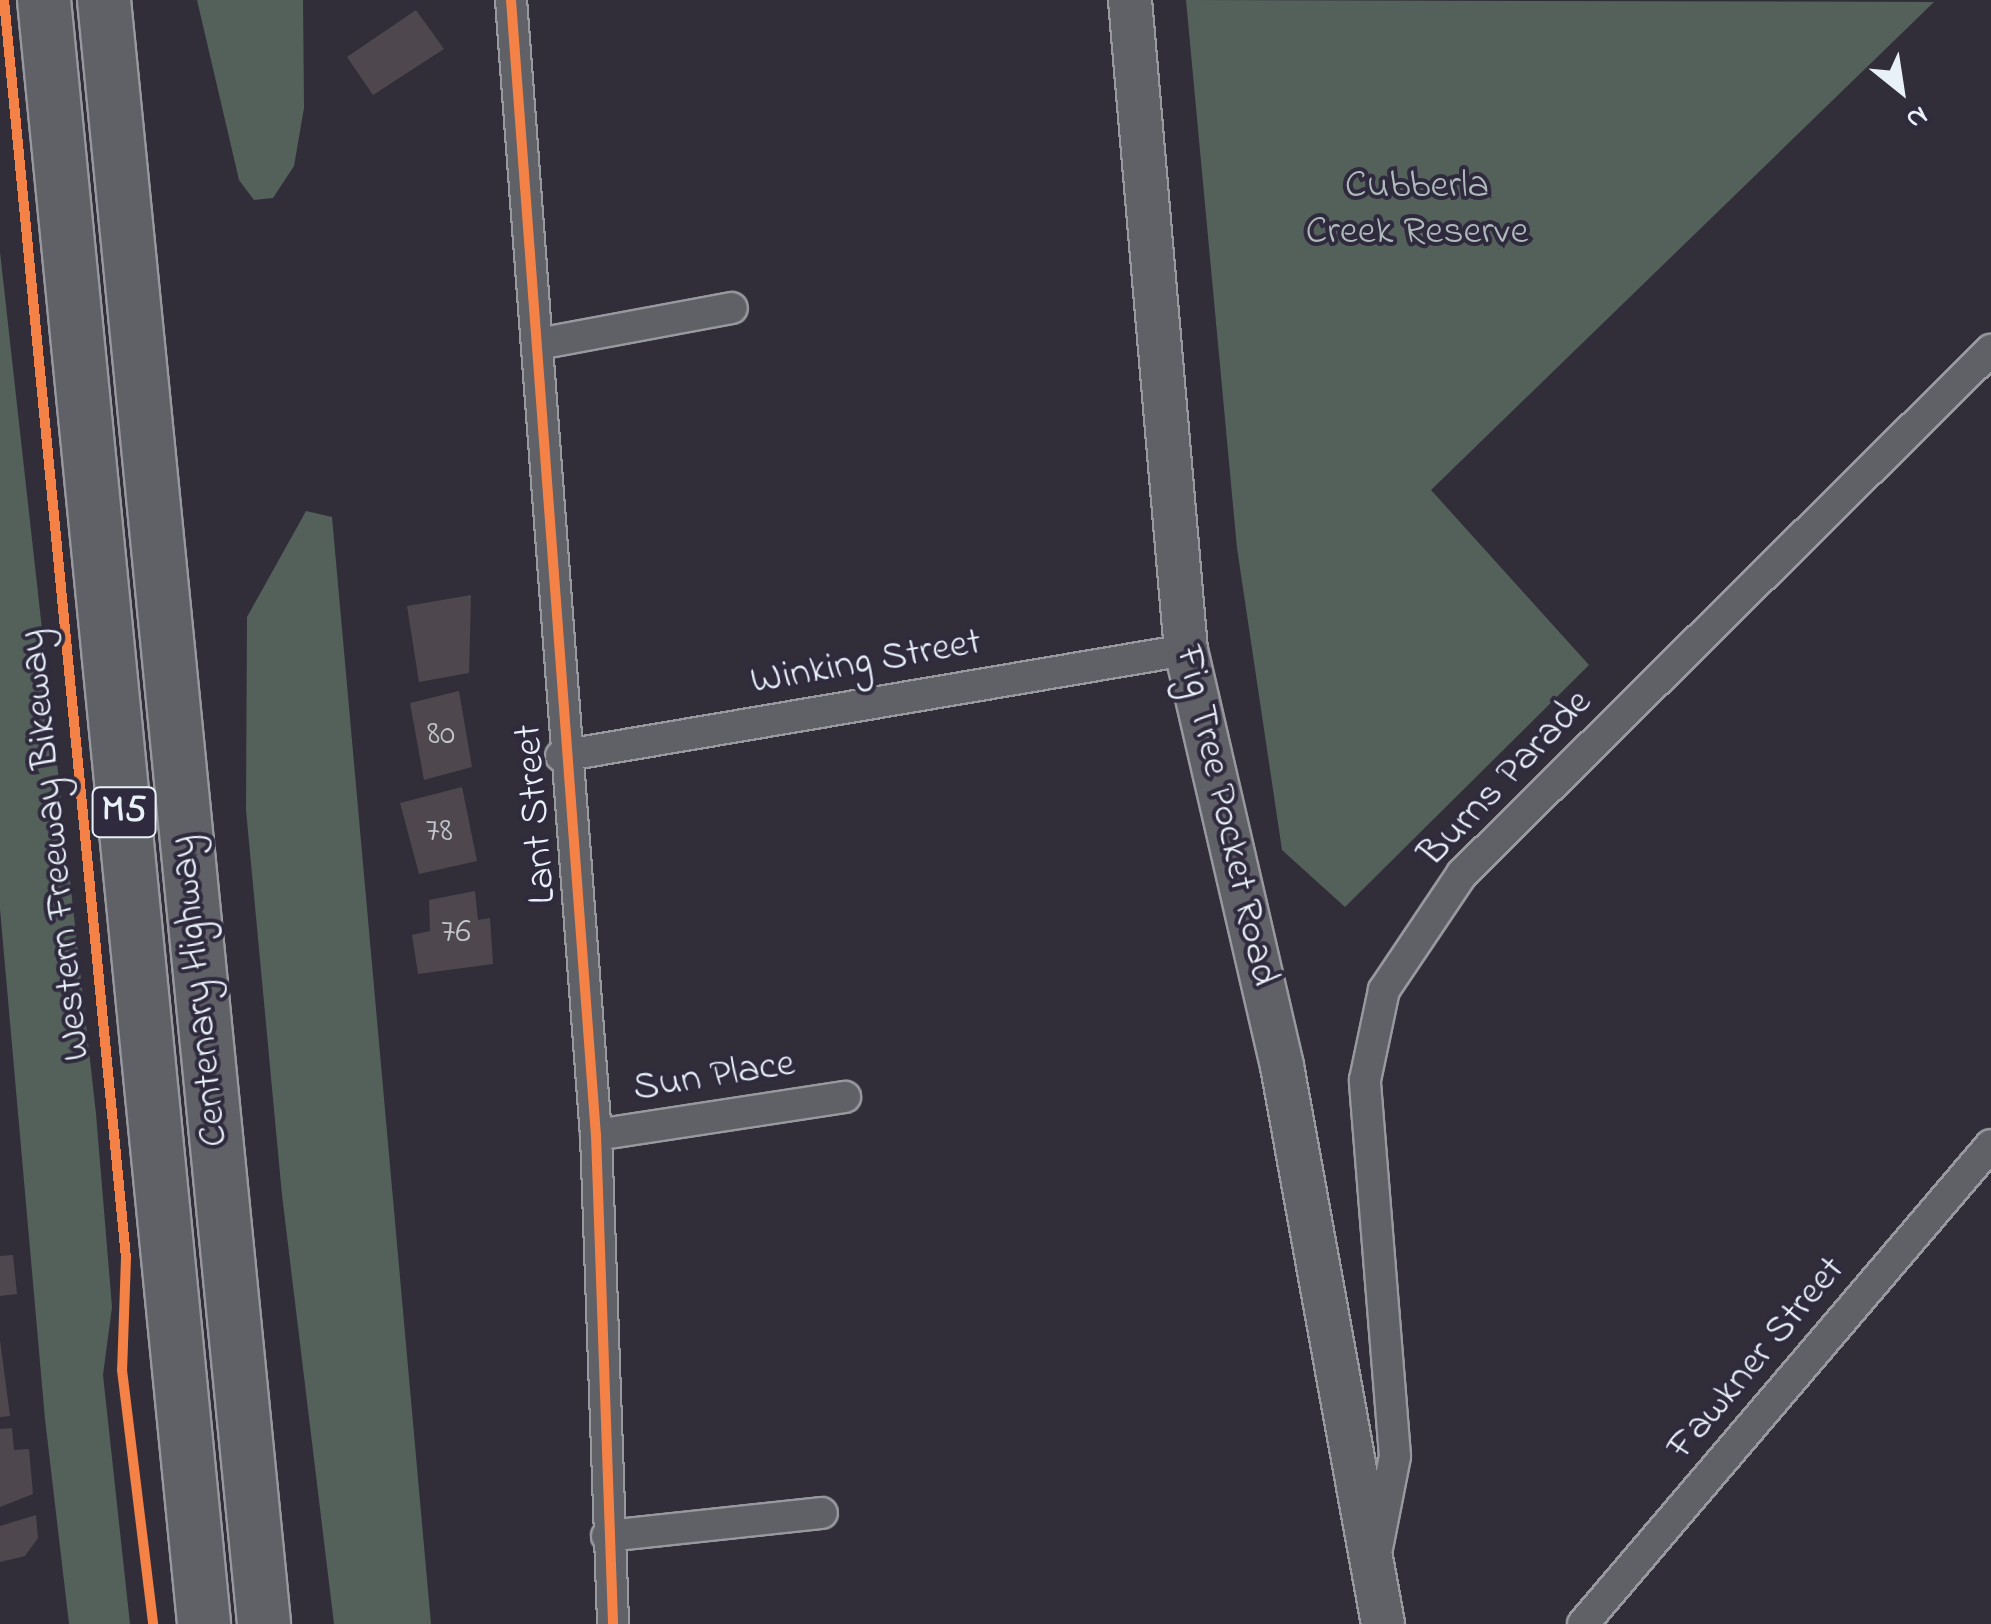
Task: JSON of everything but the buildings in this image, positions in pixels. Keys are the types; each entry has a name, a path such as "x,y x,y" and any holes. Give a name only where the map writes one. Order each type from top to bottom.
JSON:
{"highway":[{"name":"Centenary Highway","path":"44,0 204,1624"},
{"name":"Centenary Highway","path":"104,0 264,1624"},
{"path":"133,0 134,334"}],"main road":[{"name":"Fig Tree Pocket Road","path":"1130,0 1186,650 1282,1066 1383,1624"}],"street":[{"name":"Lant Street","path":"511,0 538,344 561,756 596,1135 613,1624"},
{"path":"538,344 732,308"},
{"name":"Burns Parade","path":"1372,1572 1395,1456 1365,1080 1384,990 1462,874 1991,350"},
{"name":"Winking Street","path":"561,756 1186,650"},
{"name":"Sun Place","path":"596,1135 845,1097"},
{"name":"Fawkner Street","path":"1584,1624 1991,1145"},
{"path":"608,1536 822,1513"}],"green space":[{"path":"197,0 303,0 304,108 294,166 273,198 254,200 239,180"},
{"name":"Cubberla Creek Reserve","path":"1186,0 1934,2 1431,490 1589,665 1345,907 1282,850 1237,548"},
{"path":"0,252 96,1114 112,1307 103,1375 130,1624 69,1624 45,1419 0,909"},
{"path":"306,511 332,517 431,1624 334,1624 282,1195 246,810 247,617"}],"cycle path":[{"name":"Western Freeway Bikeway","path":"4,0 126,1258 122,1370 153,1624"},
{"path":"511,0 596,1135 613,1624"}]}
